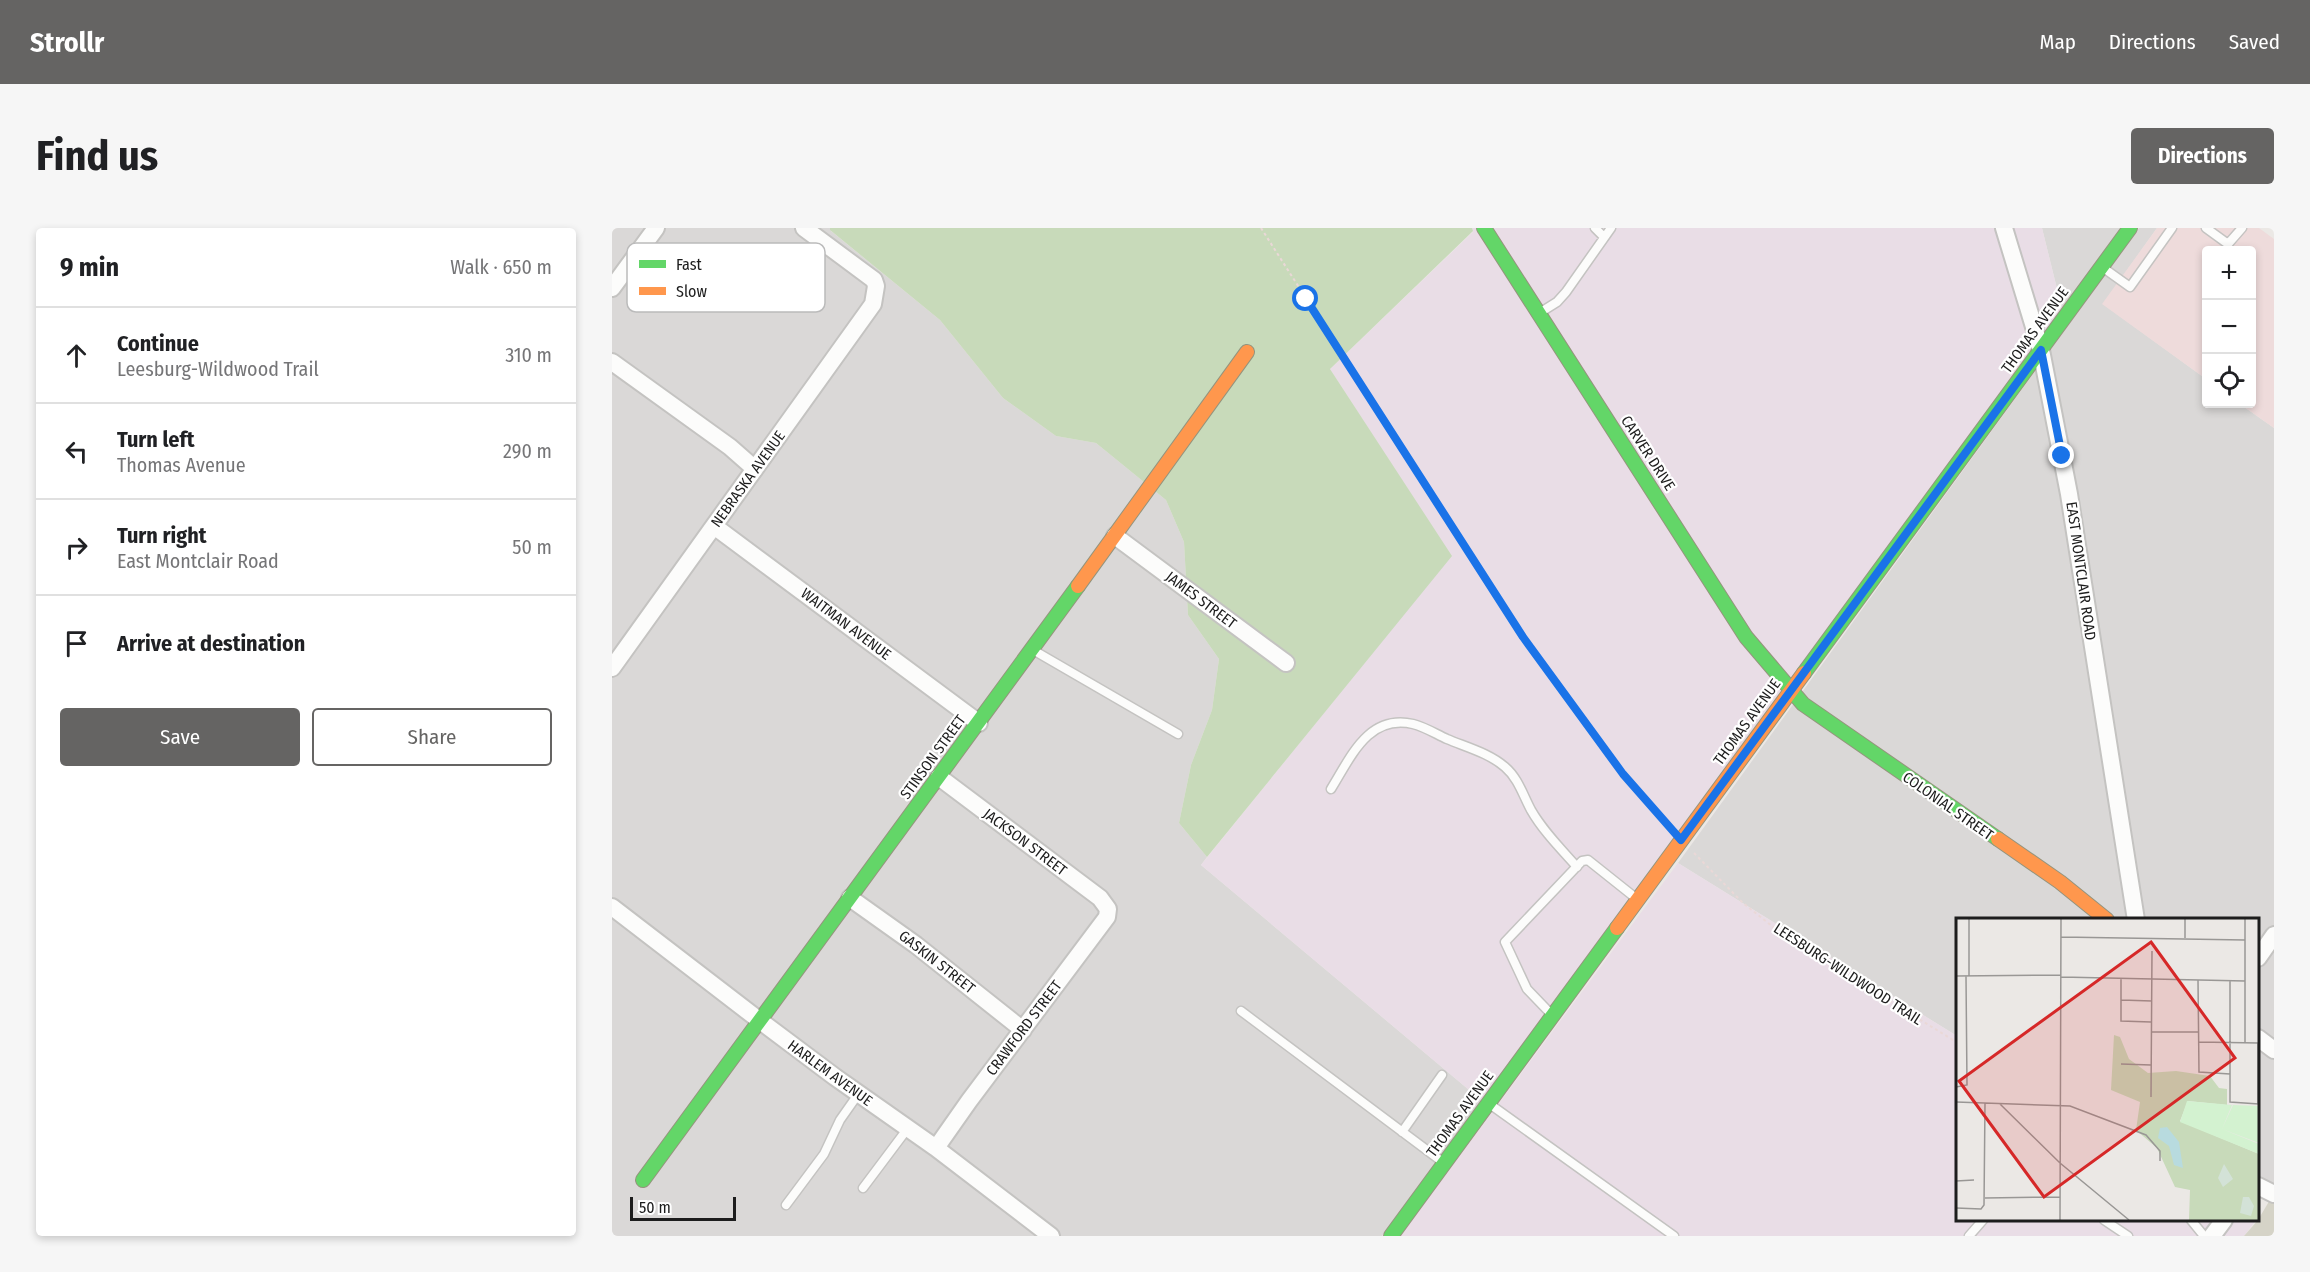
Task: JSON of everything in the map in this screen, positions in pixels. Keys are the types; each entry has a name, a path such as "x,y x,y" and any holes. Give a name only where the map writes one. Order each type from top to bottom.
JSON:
{"street":[{"path":"645,243 656,228"},
{"name":"NEBRASKA AVENUE","path":"804,228 824,243"},
{"name":"CARVER DRIVE","path":"1484,228 1746,637 1791,690"},
{"name":"EAST MONTCLAIR ROAD","path":"2004,228 2041,350 2069,494 2136,918"},
{"name":"THOMAS AVENUE","path":"1391,1236 2130,228"},
{"name":"NEBRASKA AVENUE","path":"612,668 873,304 876,286 874,280 825,244"},
{"path":"612,288 627,268"},
{"name":"STINSON STREET","path":"643,1179 979,723 1247,352"},
{"path":"612,362 730,447 755,469"},
{"name":"WAITMAN AVENUE","path":"714,526 979,723"},
{"name":"JAMES STREET","path":"1115,536 1286,663"},
{"name":"COLONIAL STREET","path":"1791,690 1803,704 2060,882 2105,918"},
{"name":"JACKSON STREET","path":"939,777 1100,898 1108,909"},
{"name":"GASKIN STREET","path":"850,898 916,945 1023,1030"},
{"name":"HARLEM AVENUE","path":"612,907 759,1020 858,1094 936,1148 1051,1236"},
{"name":"CRAWFORD STREET","path":"936,1148 1107,917 1108,909"},
{"path":"2259,957 2274,935"},
{"path":"2259,1039 2274,1050"},
{"path":"2259,1186 2274,1194"},
{"path":"2212,1236 2223,1221"}],"lane":[{"path":"1595,228 1604,237"},
{"path":"1538,314 1557,302 1566,292 1611,228"},
{"path":"2102,267 2130,287 2172,228"},
{"path":"2206,228 2228,244 2242,228"},
{"path":"1032,650 1178,734"},
{"path":"1331,789 1356,748 1372,730 1392,723 1414,724 1485,755 1505,767 1518,783 1531,811 1550,837 1577,867"},
{"path":"1553,1015 1527,989 1505,942 1582,861 1588,860 1638,900"},
{"path":"1240,1011 1444,1163"},
{"path":"1402,1132 1442,1075"},
{"path":"786,1205 824,1154 840,1120 858,1094"},
{"path":"1488,1103 1674,1236"},
{"path":"863,1188 908,1128"},
{"path":"1969,1236 1982,1221"},
{"path":"2106,1221 2128,1236"},
{"path":"2192,1221 2204,1236"}],"path":[{"name":"LEESBURG-WILDWOOD TRAIL","path":"1261,228 1523,637 1623,774 1681,840 1743,903 1787,938 1956,1042"}],"shaded area":[{"path":"612,228 830,228 940,320 1003,398 1056,436 1096,443 1166,500 1184,542 1188,615 1219,659 1212,710 1191,765 1179,823 1207,857 1201,865 1481,1100 1382,1236 612,1236"},
{"path":"1472,228 2042,228 2062,309 1481,1100 1201,865 1451,556 1330,369 1473,232"},
{"path":"2042,228 2121,228 2062,309"},
{"path":"2139,228 2157,228 2103,304 2202,376 2202,408 2246,408 2274,428 2274,1192 2259,1184 2259,918 1956,918 1956,1035 1678,863"},
{"path":"2157,228 2259,228 2274,239 2274,428 2246,408 2256,408 2256,246 2202,246 2202,376 2102,304"},
{"path":"1678,863 1956,1035 1956,1221 2255,1221 2244,1236 1400,1236"},
{"path":"2274,1193 2274,1236 2244,1236 2259,1218"}],"green space":[{"path":"830,228 1472,228 1473,231 1330,369 1452,556 1207,857 1179,823 1191,765 1212,710 1219,659 1188,615 1184,542 1166,500 1096,443 1056,436 1003,398 940,320"}],"traffic: fast":[{"path":"1484,228 1746,637 1803,704 1998,839"},
{"path":"1804,673 2130,228"},
{"path":"643,1180 1078,586"},
{"path":"1391,1236 1617,928"}],"traffic: slow":[{"path":"1078,586 1247,352"},
{"path":"1617,928 1804,673"},
{"path":"1998,839 2060,882 2105,918"}],"route":[{"path":"1306,299 1523,637 1623,774 1681,840 2041,350 2062,456"}]}
